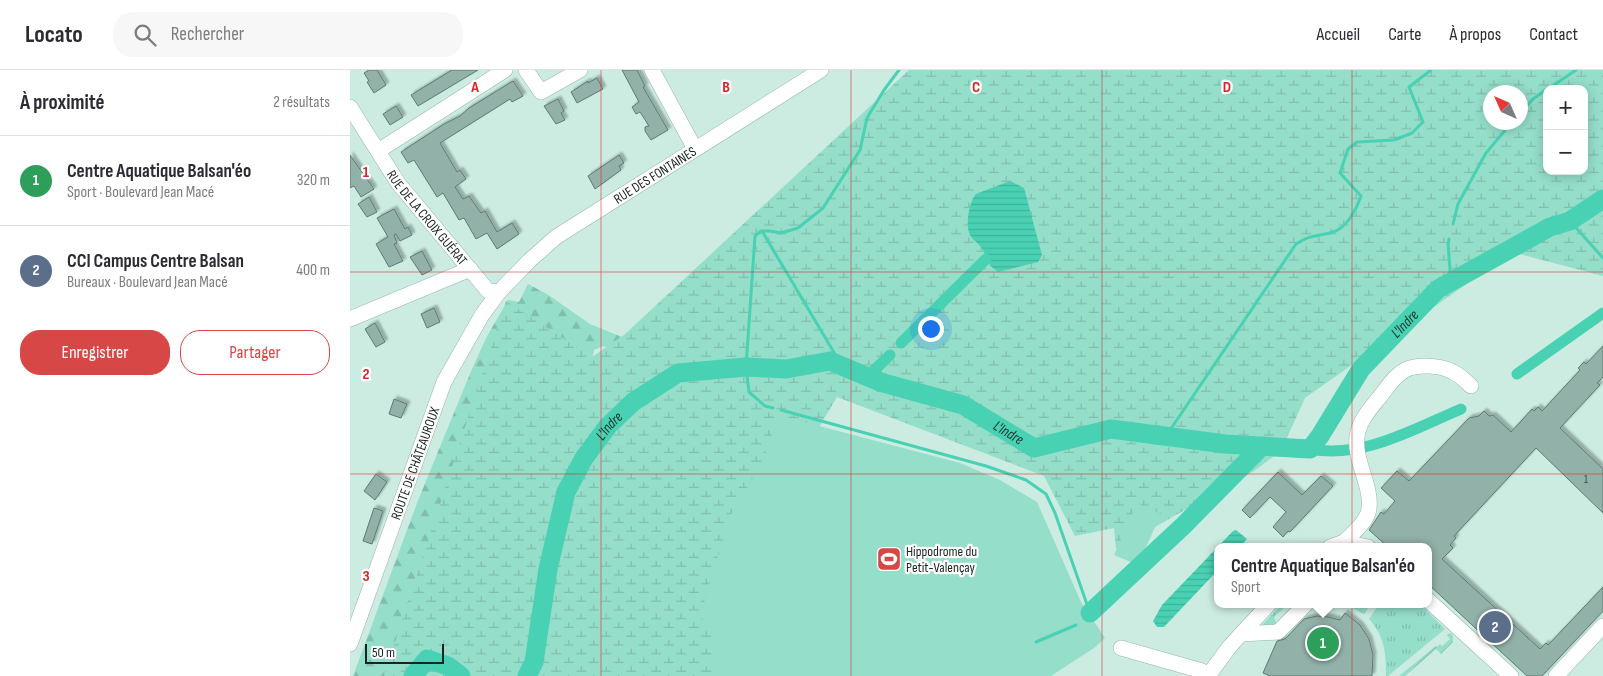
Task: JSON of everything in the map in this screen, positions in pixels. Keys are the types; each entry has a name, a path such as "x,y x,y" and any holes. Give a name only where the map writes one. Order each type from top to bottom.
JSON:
{"street":[{"path":"378,151 504,70"},
{"path":"532,72 541,92 580,70"},
{"path":"652,70 695,149"},
{"name":"RUE DES FONTAINES","path":"499,292 556,237 822,70"},
{"name":"RUE DE LA CROIX GUÉRAT","path":"350,107 398,183 488,291 499,292"},
{"path":"350,319 470,269"},
{"name":"ROUTE DE CHÂTEAUROUX","path":"350,644 444,382 482,315 499,292"},
{"path":"1344,542 1366,519 1369,510 1369,500 1358,447 1360,426 1365,414 1397,376 1405,370 1421,367 1438,367 1452,371 1471,386"},
{"path":"1344,542 1349,543"},
{"path":"1432,604 1511,676"},
{"path":"1120,648 1202,671 1207,676 1266,608"},
{"path":"1242,634 1278,632 1302,608"},
{"path":"1556,676 1603,626"}],"green space":[{"path":"909,70 1603,70 1603,276 1512,252 1305,398 1281,451 1254,471 1116,549 1114,528 1075,536 1044,476 837,397 730,578 719,676 384,676 506,301 592,357 624,335"},
{"path":"528,284 547,294 590,324 627,339 620,353 603,346 594,350 592,360 441,676 353,676 417,503 469,376 486,338 508,300 519,302"},
{"name":"Hippodrome du Petit-Valençay","path":"785,417 960,463 1000,480 1037,502 1081,602 1105,638 1094,648 1051,676 712,676 711,629 700,616 730,516 763,461 774,428"},
{"path":"1137,503 1161,514 1138,565 1114,555"},
{"path":"1278,608 1284,608 1274,617 1277,625 1259,628"},
{"path":"1353,608 1368,608 1364,614"},
{"path":"1376,608 1424,608 1445,629 1386,676 1384,646 1378,632 1369,619"},
{"path":"1451,633 1453,642 1441,654 1436,649 1405,676 1399,676 1436,646 1440,644 1442,646 1450,639 1447,635"}],"shaded area":[{"path":"1010,181 1024,188 1042,255 1038,262 998,272 990,265 982,248 970,235 968,214 971,202 976,194"},
{"path":"1236,530 1247,539 1244,543 1221,543"},
{"path":"1214,551 1214,574 1164,627 1157,627 1153,621 1162,605"}],"building":[{"path":"369,70 377,70 386,85 374,93 364,73"},
{"path":"452,70 478,70 418,106 411,95"},
{"path":"622,70 637,70 645,86 643,87 668,130 651,140 645,131 645,127 649,126 640,112 636,114 632,107 639,102"},
{"path":"597,78 603,89 577,103 571,92 588,81 588,83"},
{"path":"513,81 523,96 512,102 510,99 440,143 457,172 460,170 466,179 455,187 463,199 469,196 481,213 485,211 497,232 512,223 519,234 497,249 487,233 476,239 464,218 459,220 443,193 437,197 414,160 408,163 401,152"},
{"path":"558,99 564,111 561,113 565,120 556,124 544,106"},
{"path":"396,106 403,117 390,125 383,114"},
{"path":"350,155 374,189 361,197 354,186 350,188"},
{"path":"619,155 624,163 619,166 621,170 595,189 588,176"},
{"path":"369,197 377,212 367,217 358,204"},
{"path":"394,209 405,229 408,227 412,235 400,241 396,234 394,235 397,243 394,244 403,261 389,267 376,244 388,237 377,218"},
{"path":"422,251 432,270 422,275 410,257"},
{"path":"434,308 440,322 427,328 421,314"},
{"path":"375,323 385,342 376,347 365,329"},
{"path":"1603,346 1603,377 1597,383 1600,385 1560,428 1603,469 1603,513 1536,448 1454,536 1456,538 1450,545 1453,548 1442,559 1540,649 1546,643 1548,645 1603,587 1603,611 1542,676 1527,676 1432,588 1432,543 1384,543 1369,530 1381,512 1384,514 1395,501 1381,488 1397,471 1409,481 1469,418 1479,416 1484,411 1489,416 1493,415 1511,432 1532,409 1534,411 1538,407 1542,411 1580,370 1578,368 1584,362 1586,364"},
{"path":"394,399 407,404 401,418 389,414"},
{"path":"1278,472 1302,495 1321,476 1333,486 1283,537 1273,527 1286,512 1270,497 1250,518 1242,510"},
{"path":"376,474 387,482 375,500 364,491"},
{"path":"374,508 383,511 372,544 363,541"},
{"path":"1345,613 1360,625 1369,639 1373,655 1372,676 1270,676 1263,673 1277,641 1285,639 1304,619 1317,616 1340,620"}],"waterway":[{"path":"773,408 765,406 749,392 746,367 755,236 761,231 781,233 798,228 823,208 860,150 867,118 899,70"},
{"path":"1166,436 1296,244 1310,237 1338,230 1351,217 1361,196 1340,173 1348,149 1357,142 1394,140 1412,133 1423,122 1409,87 1431,70"},
{"path":"1554,85 1576,70"},
{"path":"1528,104 1543,92"},
{"path":"1453,224 1458,204 1486,153 1505,130"},
{"name":"L'Indre","path":"527,676 534,662 548,569 566,492 584,458 608,426 633,402 678,373 746,367 786,369 830,361 880,382 963,405 1034,448 1111,429 1225,444 1310,449 1361,369 1438,289 1550,227 1570,221 1603,199"},
{"path":"1570,221 1603,258"},
{"path":"762,231 842,366"},
{"path":"1449,239 1451,282"},
{"path":"901,343 986,259"},
{"path":"1517,374 1603,313"},
{"path":"867,377 890,355"},
{"path":"1310,449 1330,451 1369,446 1407,433 1461,409"},
{"path":"781,410 986,466 1026,480 1046,494 1055,513 1090,613"},
{"path":"1090,613 1183,526 1262,446"},
{"path":"1036,642 1076,625"},
{"name":"L'Indre","path":"413,676 427,659 448,666 461,676"}],"place":[{"name":"Hippodrome du Petit-Valençay","path":"889,559"},
{"name":"CCI Campus Centre Balsan","path":"1495,627"},
{"name":"Centre Aquatique Balsan'éo","path":"1323,643"}]}
